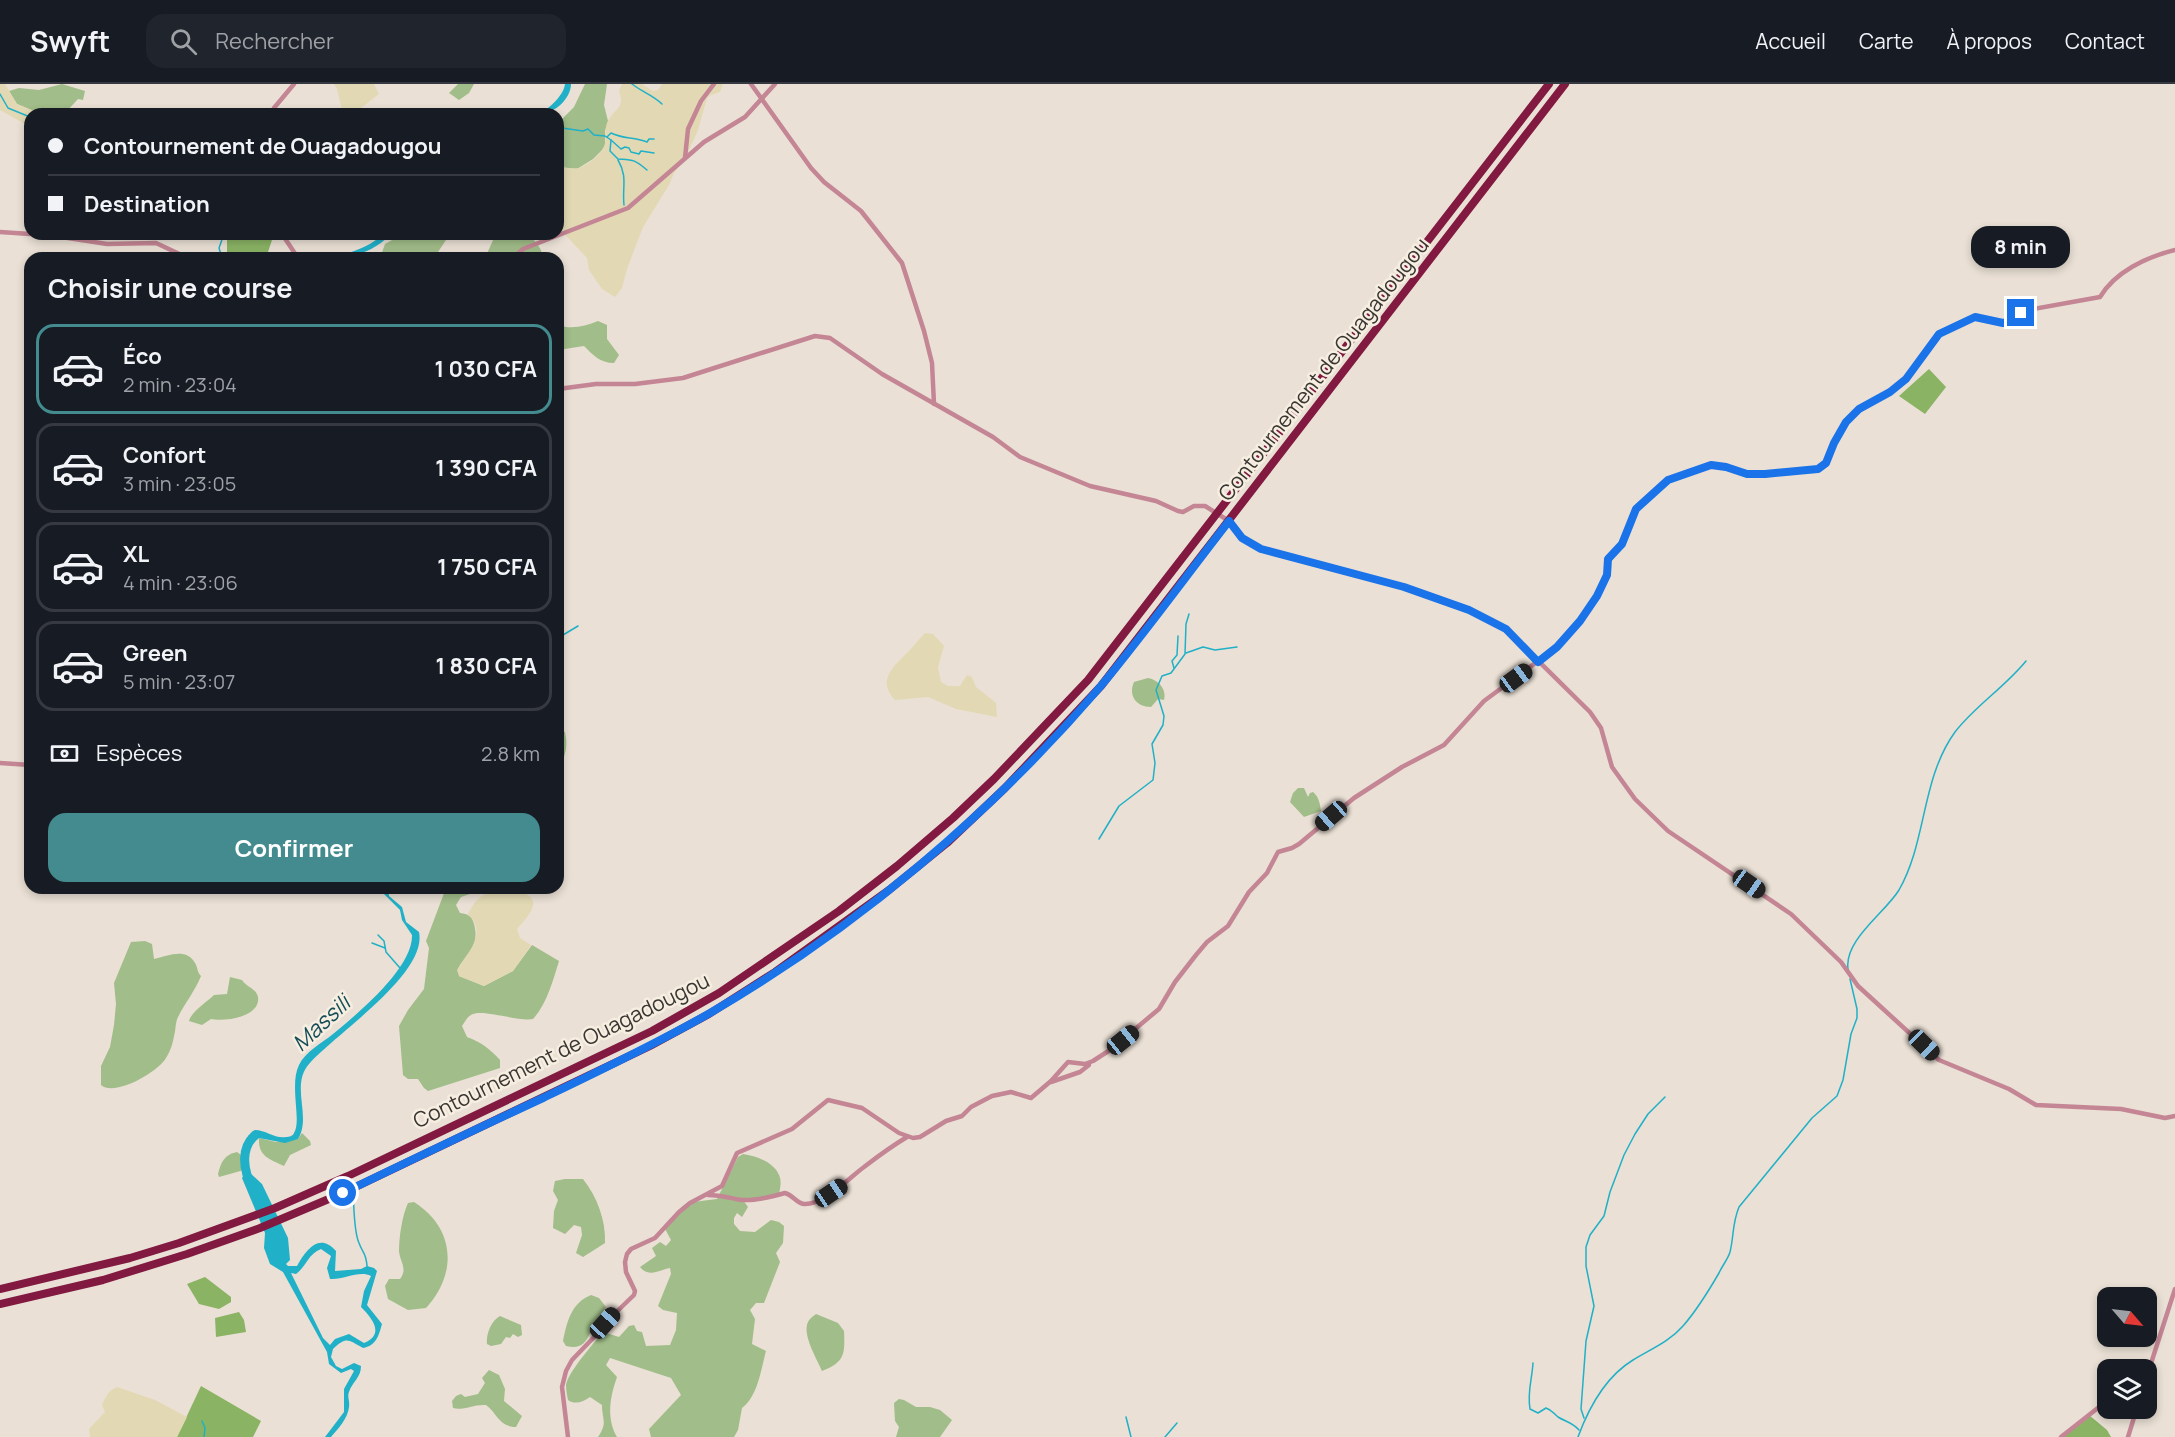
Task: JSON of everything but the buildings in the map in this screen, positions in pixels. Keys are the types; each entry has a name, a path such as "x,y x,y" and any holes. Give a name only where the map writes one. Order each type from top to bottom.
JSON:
{"highway":[{"name":"Contournement de Ouagadougou","path":"0,1289 130,1258 179,1243 275,1208 348,1176 652,1031 720,993 839,911 897,866 953,818 1044,728 1088,680 1549,84"},
{"name":"Contournement de Ouagadougou","path":"0,1304 103,1280 260,1228 343,1193 650,1046 727,1003 842,926 947,843 1005,788 1108,677 1565,84"}],"street":[{"path":"274,108 294,84"},
{"path":"685,159 688,129 701,101 714,84"},
{"path":"751,84 811,168 824,182 861,212 902,263 932,363 934,404"},
{"path":"564,233 628,208 723,129 745,117 775,84"},
{"path":"0,232 24,234"},
{"path":"81,240 107,244 156,243 175,252"},
{"path":"520,252 546,240"},
{"path":"1048,1084 1080,1072 1159,1009 1175,982 1196,955 1207,942 1228,926 1249,892 1267,873 1278,852 1299,844 1363,792 1402,767 1444,745 1484,701 1557,647 1580,621 1597,596 1607,575 1608,559 1622,544 1636,509 1668,480 1711,465 1756,474 1791,473 1818,469 1826,463 1846,422 1859,409 1890,392 1906,379 1939,334 1975,317 2003,323 2028,310 2100,297 2112,280 2126,270 2160,254 2175,250"},
{"path":"564,388 596,384 635,384 682,378 815,336 822,336 830,338 882,374 993,437 1020,457 1090,486 1156,501 1178,511 1183,512 1194,506 1205,506 1229,521 1242,538 1261,549 1404,587 1469,610 1506,629 1590,712 1601,728 1612,767 1635,799 1668,831 1791,914 1841,962 1858,986 1939,1060 2009,1089 2036,1105 2121,1109 2165,1118 2175,1116"},
{"path":"0,763 24,765"},
{"path":"706,1196 722,1186 737,1153 792,1129 828,1100 862,1108 907,1137 920,1137 946,1121 966,1113 971,1107 992,1096 1011,1092 1031,1098 1048,1084 1068,1062 1085,1064 1094,1061"},
{"path":"568,1437 562,1387 566,1371 572,1360 605,1323 634,1295 625,1262 631,1249 655,1238 678,1212 698,1198 725,1195 742,1200 789,1193 799,1203 810,1203 842,1185 864,1166 907,1137"},
{"path":"2152,1359 2175,1289"},
{"path":"2061,1437 2097,1409"},
{"path":"2128,1437 2134,1419"}],"green space":[{"path":"62,84 85,91 83,100 78,99 70,108 27,108 17,104 9,91 19,88 39,90"},
{"path":"458,84 474,84 469,93 459,100 449,93"},
{"path":"585,84 607,84 604,105 608,121 605,145 593,159 577,169 564,167 564,117 574,107"},
{"path":"227,240 272,240 268,252 227,252"},
{"path":"392,240 446,240 438,252 382,252 385,244"},
{"path":"493,240 533,240 541,252 488,252"},
{"path":"598,321 607,325 607,339 619,355 614,363 601,360 584,346 564,349 564,326 583,326"},
{"path":"1929,369 1946,387 1925,414 1899,396"},
{"path":"1148,678 1159,683 1165,696 1164,700 1158,699 1151,707 1137,703 1132,691 1134,682"},
{"path":"564,732 566,742 564,757"},
{"path":"1298,788 1304,788 1308,797 1310,793 1315,794 1321,811 1304,817 1290,802 1293,793"},
{"path":"444,894 470,894 461,897 456,905 460,913 471,917 475,930 475,941 468,956 460,965 459,976 484,986 513,971 532,945 559,961 546,999 533,1019 476,1013 468,1017 462,1026 467,1037 493,1052 500,1060 500,1068 428,1091 418,1079 408,1079 403,1075 399,1026 424,989 429,948 426,941"},
{"path":"145,941 152,944 154,959 176,954 187,955 195,963 201,976 178,1017 171,1047 161,1064 136,1081 116,1088 107,1088 101,1085 101,1066 110,1047 114,1025 116,1004 114,983 131,942"},
{"path":"230,977 242,980 255,992 258,997 254,1009 240,1017 224,1020 211,1019 202,1025 189,1021 196,1011 214,995 227,994"},
{"path":"302,1133 311,1145 290,1155 284,1166 266,1156 260,1149 259,1138 276,1142 298,1139"},
{"path":"237,1152 245,1158 244,1170 219,1177 219,1170 224,1160"},
{"path":"743,1154 769,1163 777,1170 781,1182 779,1194 743,1200 748,1207 742,1217 737,1213 734,1224 740,1231 755,1232 771,1220 784,1226 783,1243 776,1253 780,1262 764,1303 756,1303 750,1310 755,1319 752,1344 766,1351 752,1397 742,1408 738,1430 734,1437 651,1437 649,1429 681,1395 671,1378 610,1358 606,1365 617,1377 612,1392 610,1415 617,1437 598,1437 604,1424 602,1405 590,1397 579,1402 568,1400 566,1385 571,1373 603,1332 619,1337 629,1326 634,1325 637,1331 642,1332 646,1346 670,1345 676,1330 677,1313 663,1310 658,1306 671,1274 670,1268 651,1273 640,1267 656,1256 652,1248 660,1242 666,1246 671,1240 664,1227 693,1202 717,1199 738,1157"},
{"path":"583,1179 602,1217 605,1243 583,1257 576,1253 582,1235 581,1227 574,1225 565,1234 553,1228 554,1211 558,1200 553,1191 555,1181"},
{"path":"414,1202 438,1225 444,1238 447,1266 436,1294 426,1308 408,1310 388,1299 385,1286 389,1279 400,1279 402,1275 399,1251 401,1227 408,1203"},
{"path":"205,1277 231,1297 231,1302 219,1309 199,1304 187,1284"},
{"path":"591,1295 599,1298 606,1307 593,1334 590,1333 581,1345 566,1346 563,1341 571,1314 584,1298"},
{"path":"239,1312 244,1320 246,1332 216,1337 215,1318"},
{"path":"816,1314 838,1323 844,1331 842,1356 830,1368 822,1371 809,1342 807,1330 808,1322"},
{"path":"500,1316 521,1325 522,1335 518,1337 513,1334 510,1338 506,1337 501,1344 491,1346 487,1344 488,1332"},
{"path":"489,1370 499,1375 505,1389 504,1401 522,1416 516,1427 506,1425 486,1405 453,1408 452,1401 456,1396 461,1394 465,1397 478,1394 485,1383 482,1378"},
{"path":"201,1386 261,1421 253,1437 177,1437"},
{"path":"899,1399 916,1407 940,1410 952,1420 940,1437 896,1437 899,1427 895,1421 894,1403"},
{"path":"2089,1415 2107,1430 2111,1437 2061,1437"}],"sand":[{"path":"0,84 5,84 17,104 27,108 24,108 24,123 0,110"},
{"path":"334,84 374,84 379,94 361,108 342,108"},
{"path":"622,84 642,84 653,91 658,90 662,84 723,84 720,92 707,98 698,130 685,159 674,173 643,227 622,288 615,297 602,289 589,270 587,258 564,233 564,167 579,168 586,165 602,150 605,144 607,123 620,105 619,91"},
{"path":"925,633 933,634 944,646 938,667 941,682 948,686 960,686 967,675 972,677 976,687 996,703 997,717 956,709 928,697 895,700 887,686 889,674"},
{"path":"526,894 533,901 531,911 517,929 520,938 531,945 513,971 484,986 459,976 457,970 474,944 476,929 468,914 481,896"},
{"path":"117,1387 155,1400 187,1417 177,1437 90,1437 89,1429 105,1412 102,1405 106,1396"}],"water":[{"path":"565,84 571,84 568,95 561,105 548,108 562,93"},
{"path":"376,240 384,240 364,252 352,252 355,251"},
{"path":"384,894 389,894 402,907 406,922 419,932 418,949 395,985 309,1064 301,1082 303,1121 298,1139 285,1143 259,1138 251,1145 248,1144 248,1136 255,1130 282,1137 290,1137 293,1134 297,1120 296,1073 302,1060 369,1003 394,976 410,948 412,935 402,920 400,910"},
{"path":"244,1165 246,1165 248,1171 262,1184 288,1238 290,1260 286,1264 288,1266 297,1266 309,1249 319,1243 324,1243 336,1251 335,1271 361,1269 367,1266 377,1271 367,1305 382,1324 380,1332 367,1347 363,1348 345,1341 333,1349 331,1357 336,1366 342,1369 354,1363 361,1366 360,1374 348,1394 347,1415 331,1437 325,1437 344,1412 344,1389 354,1371 351,1369 341,1373 329,1364 327,1352 283,1272 270,1264 264,1248 265,1233 242,1178","holes":["321,1249 331,1256 327,1268 330,1279 362,1274 371,1276 364,1291 361,1307 372,1320 375,1330 371,1339 364,1343 349,1334 335,1339 330,1345 323,1338 291,1273 296,1274 313,1254"]}],"waterway":[{"path":"632,84 662,104"},
{"path":"0,94 8,108 24,115"},
{"path":"564,128 583,131 588,129 594,135 605,136 611,140 610,151 618,159 633,161 647,170"},
{"path":"607,137 611,133 647,142 649,139 654,139"},
{"path":"611,140 621,149 629,148 631,152 639,154 641,151 654,153"},
{"path":"618,160 624,177 624,205"},
{"path":"220,252 222,240"},
{"path":"1099,839 1119,806 1153,780 1155,763 1152,744 1163,725 1164,716 1156,690 1162,676 1171,673 1185,654 1186,624 1189,614"},
{"path":"564,634 578,626"},
{"path":"1174,668 1172,661 1177,655 1178,636"},
{"path":"1186,653 1203,647 1215,650 1237,647"},
{"path":"1848,969 1848,958 1852,948 1867,927 1893,899 1908,871 1930,790 1944,750 1963,723 2026,661"},
{"path":"378,935 384,941 386,952 400,968"},
{"path":"372,943 385,948"},
{"path":"1578,1437 1593,1404 1614,1375 1633,1360 1672,1337 1693,1314 1729,1255 1739,1207 1812,1118 1837,1096 1843,1080 1851,1034 1857,1018 1850,979"},
{"path":"1584,1418 1581,1409 1586,1341 1594,1306 1586,1266 1586,1247 1590,1235 1604,1216 1610,1192 1635,1134 1648,1114 1665,1097"},
{"name":"Massili","path":"247,1175 245,1154 248,1144 255,1135"},
{"path":"354,1195 356,1234 367,1266"},
{"path":"1533,1363 1529,1391 1530,1409 1538,1413 1546,1408 1579,1430"},
{"path":"1126,1417 1131,1437"},
{"path":"202,1421 205,1428 204,1437"},
{"path":"1165,1437 1177,1423"}],"route":[{"path":"343,1193 650,1046 727,1003 842,926 947,843 1060,731 1101,686 1229,521 1242,538 1261,549 1404,587 1469,610 1506,629 1538,662 1557,647 1580,621 1597,596 1607,575 1608,559 1622,544 1636,509 1668,480 1711,465 1747,474 1791,473 1818,469 1826,463 1846,422 1859,409 1890,392 1906,379 1939,334 1975,317 2003,323 2013,320 2021,313"}]}
